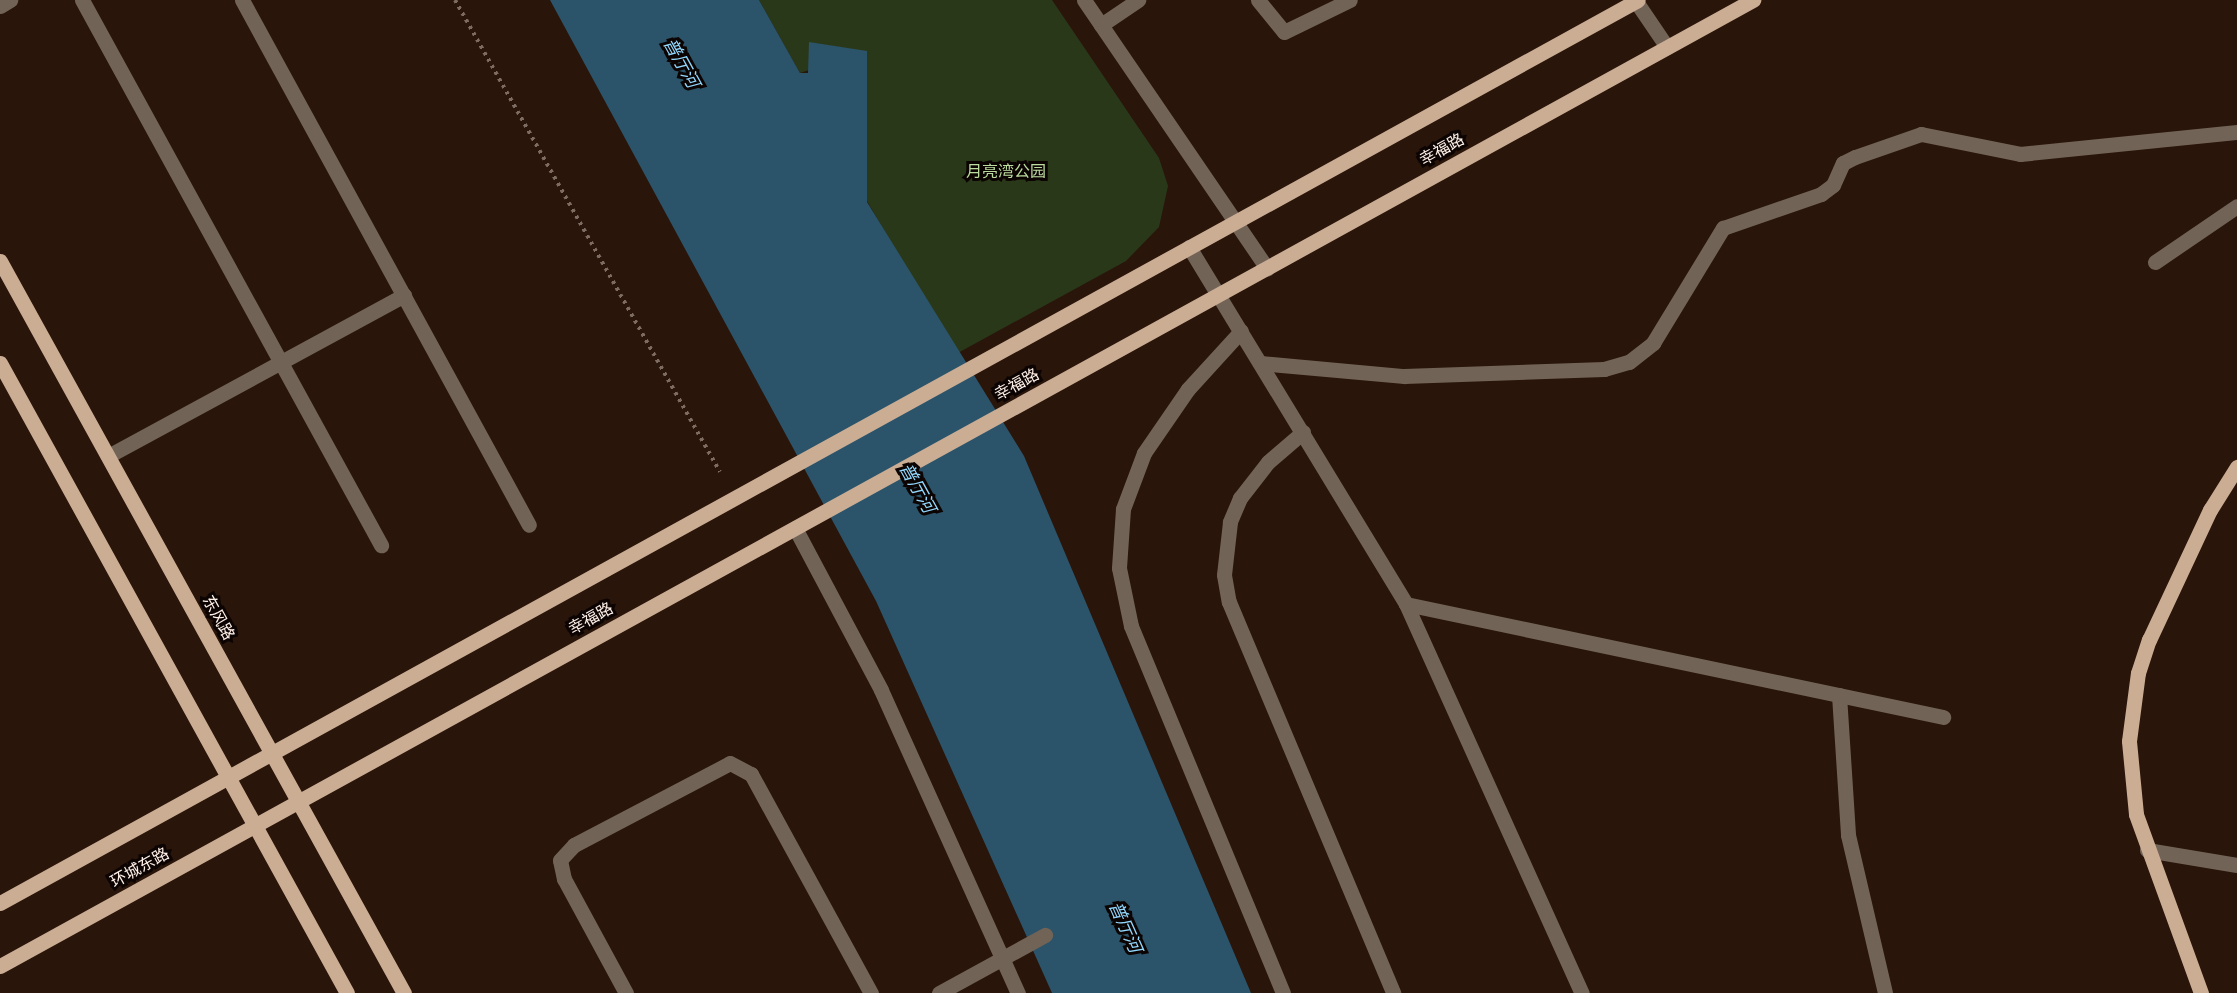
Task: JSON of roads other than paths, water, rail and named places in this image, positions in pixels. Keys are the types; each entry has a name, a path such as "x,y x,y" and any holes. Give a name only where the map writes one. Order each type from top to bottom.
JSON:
{"main road":[{"path":"0,903 1636,0"},
{"name":"幸福路","path":"298,801 1753,0"},
{"name":"东风路","path":"0,261 404,993"},
{"path":"0,363 347,993"},
{"path":"2201,993 2147,850 2130,777 2138,673 2210,510 2237,467"},
{"name":"环城东路","path":"0,966 298,801"}],"street":[{"path":"0,6 10,0"},
{"path":"82,0 381,545"},
{"path":"242,0 530,525"},
{"path":"1084,0 1267,268"},
{"path":"1101,25 1138,0"},
{"path":"1258,0 1284,32 1350,0"},
{"path":"1636,0 1667,47"},
{"path":"1260,363 1404,376 1604,369 1629,362 1653,343 1722,228 1821,194 1843,163 1875,149 1921,134 2020,154 2237,132"},
{"path":"2155,262 2237,206"},
{"path":"1189,247 1406,604 1582,993"},
{"path":"108,456 404,295"},
{"path":"1241,331 1188,389 1144,453 1123,509 1119,568 1131,626 1283,993"},
{"path":"1303,432 1268,462 1240,498 1230,522 1224,575 1229,602 1393,993"},
{"path":"795,528 880,690 1017,993"},
{"path":"1406,604 1942,717"},
{"path":"1839,695 1848,835 1885,993"},
{"path":"626,993 564,879 560,860 574,845 730,763 751,774 871,993"},
{"path":"2147,850 2237,865"},
{"path":"939,993 1046,935"}],"water":[{"name":"普厅河","path":"550,0 759,0 800,73 808,73 809,42 867,51 867,202 1024,456 1251,993 1052,993 876,601"}],"park label":[{"name":"月亮湾公园","path":"1006,172"}]}
